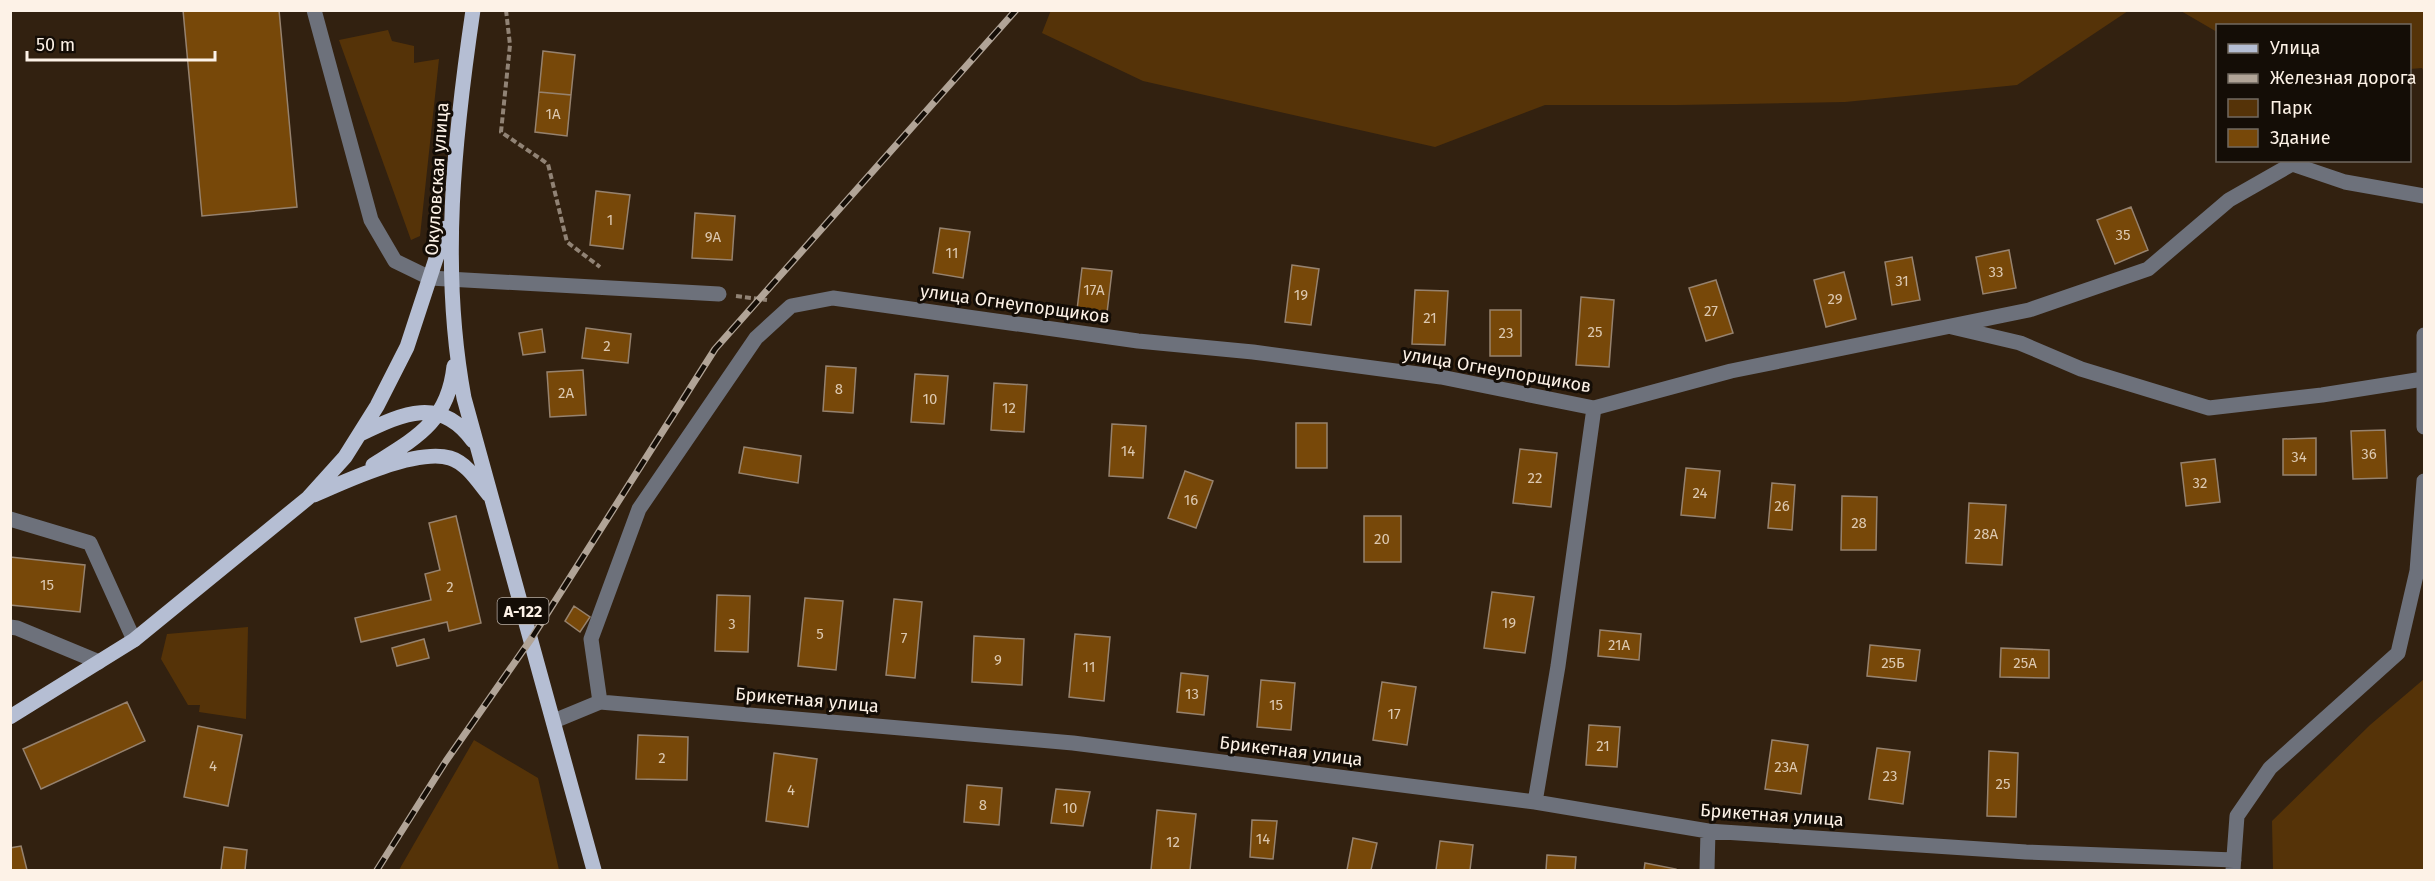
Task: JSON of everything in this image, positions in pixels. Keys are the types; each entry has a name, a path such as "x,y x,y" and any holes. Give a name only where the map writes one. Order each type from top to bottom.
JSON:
{"main road":[{"name":"Окуловская улица","path":"455,351 450,280 450,214 473,10"},
{"path":"10,717 134,640 308,498 345,457 407,347 450,214"},
{"path":"350,479 410,442 430,426 438,414 452,381 455,351"},
{"path":"455,351 464,398 493,500"},
{"path":"360,434 398,416 422,412 452,419 463,428 478,448"},
{"path":"308,498 350,479 416,458 451,458 467,469 493,500"},
{"name":"А-122","path":"493,500 594,870"}],"street":[{"path":"314,10 371,220 395,261 430,278 719,294"},
{"name":"улица Огнеупорщиков","path":"791,306 833,298 1138,342 1253,352 1441,377 1594,408 1731,371 2029,310 2148,269 2229,200 2292,165 2345,182 2424,196"},
{"path":"600,702 591,639 639,508 756,338 791,306"},
{"path":"1946,326 2020,343 2081,369 2209,408 2322,395 2423,379"},
{"path":"2424,335 2424,428"},
{"path":"1535,802 1558,666 1594,408"},
{"path":"2234,865 2237,816 2270,768 2398,653 2417,571 2424,481"},
{"path":"10,519 90,543 134,640"},
{"path":"10,627 99,662"},
{"name":"Брикетная улица","path":"554,721 600,702 1072,743 1535,802 1708,831 2234,865"},
{"path":"1707,870 1708,831"}],"path":[{"path":"506,10 510,45 501,132 548,164 567,242 602,268"},
{"path":"719,294 760,299 791,306"}],"green space":[{"path":"1051,10 2128,11 2017,85 1845,102 1545,105 1435,147 1143,81 1042,33"},
{"path":"2181,11 2424,11 2424,72 2422,68 2411,69 2411,24 2216,24 2216,31"},
{"path":"388,30 392,41 414,46 414,63 439,59 420,236 411,240 339,40"},
{"path":"248,627 246,719 199,712 200,705 188,705 161,659 167,634"},
{"path":"2424,679 2424,870 2273,870 2272,821 2370,725"},
{"path":"474,740 538,778 559,870 399,870"}],"building":[{"path":"183,10 279,10 297,207 202,216"},
{"path":"543,51 575,55 571,95 539,92"},
{"path":"539,92 571,95 567,136 535,132"},
{"path":"596,191 630,195 623,249 590,245"},
{"path":"2131,207 2148,250 2115,264 2097,220"},
{"path":"695,213 735,216 732,260 692,258"},
{"path":"940,228 970,232 963,278 933,273"},
{"path":"2009,250 2016,288 1983,294 1976,257"},
{"path":"1912,257 1920,300 1892,305 1885,262"},
{"path":"1292,265 1319,269 1311,325 1285,322"},
{"path":"1082,268 1112,271 1107,313 1077,310"},
{"path":"1844,272 1856,319 1826,327 1814,280"},
{"path":"1716,280 1733,333 1706,341 1689,288"},
{"path":"1415,290 1448,291 1445,345 1412,344"},
{"path":"1581,297 1614,300 1609,367 1576,365"},
{"path":"1490,310 1521,310 1521,356 1490,356"},
{"path":"586,328 631,334 628,363 582,358"},
{"path":"542,329 545,352 523,355 519,333"},
{"path":"826,366 856,368 853,413 823,411"},
{"path":"583,370 586,415 550,417 547,372"},
{"path":"915,374 948,376 944,424 911,422"},
{"path":"994,383 1027,385 1024,432 991,430"},
{"path":"1296,423 1327,423 1327,468 1296,468"},
{"path":"1112,424 1146,426 1143,478 1109,476"},
{"path":"2385,430 2387,478 2353,479 2351,431"},
{"path":"2316,438 2316,475 2283,475 2283,439"},
{"path":"744,447 801,456 798,483 739,473"},
{"path":"1520,449 1557,453 1551,507 1513,503"},
{"path":"2215,459 2220,502 2186,506 2181,463"},
{"path":"1686,468 1720,471 1715,518 1681,515"},
{"path":"1185,471 1213,481 1196,528 1168,518"},
{"path":"1772,483 1795,485 1792,530 1768,528"},
{"path":"1842,496 1877,497 1876,550 1841,550"},
{"path":"1969,503 2006,505 2002,565 1966,563"},
{"path":"456,516 481,623 449,631 447,622 361,642 355,618 431,600 425,574 440,570 429,523"},
{"path":"1364,516 1401,516 1401,562 1364,562"},
{"path":"10,557 85,565 80,612 10,605"},
{"path":"1492,592 1534,597 1525,653 1484,648"},
{"path":"717,595 750,596 748,652 715,651"},
{"path":"805,598 843,601 836,670 798,666"},
{"path":"894,599 922,602 915,678 886,675"},
{"path":"574,606 590,617 580,632 565,621"},
{"path":"1600,630 1641,634 1639,660 1598,656"},
{"path":"1075,634 1110,637 1104,701 1069,697"},
{"path":"974,636 1024,639 1022,685 972,682"},
{"path":"424,639 429,658 397,666 392,648"},
{"path":"1870,645 1920,650 1916,681 1867,676"},
{"path":"2001,648 2049,650 2049,678 2000,677"},
{"path":"1181,673 1208,676 1204,715 1177,712"},
{"path":"1261,680 1295,683 1291,730 1257,727"},
{"path":"1382,682 1416,687 1407,745 1373,740"},
{"path":"127,702 145,741 41,789 23,749"},
{"path":"1589,725 1620,727 1617,767 1586,765"},
{"path":"198,726 242,735 228,806 184,797"},
{"path":"638,735 688,737 687,780 636,779"},
{"path":"1772,740 1808,745 1801,794 1765,789"},
{"path":"1877,748 1910,752 1903,804 1869,799"},
{"path":"1989,751 2018,753 2016,817 1987,816"},
{"path":"774,753 817,759 808,827 766,821"},
{"path":"967,785 1002,788 999,825 964,822"},
{"path":"1056,789 1090,792 1083,826 1051,823"},
{"path":"1157,810 1196,814 1190,870 1151,870"},
{"path":"1252,820 1277,821 1273,859 1250,857"},
{"path":"1353,838 1377,843 1371,870 1347,870"},
{"path":"1440,841 1473,845 1470,870 1436,870"},
{"path":"21,846 27,870 10,870 10,848"},
{"path":"224,847 247,850 245,870 221,870"},
{"path":"1547,855 1576,857 1575,870 1546,870"},
{"path":"1645,863 1676,869 1676,870 1644,870"}],"railway":[{"path":"377,870 446,761 531,639 715,349 1016,10"}]}
